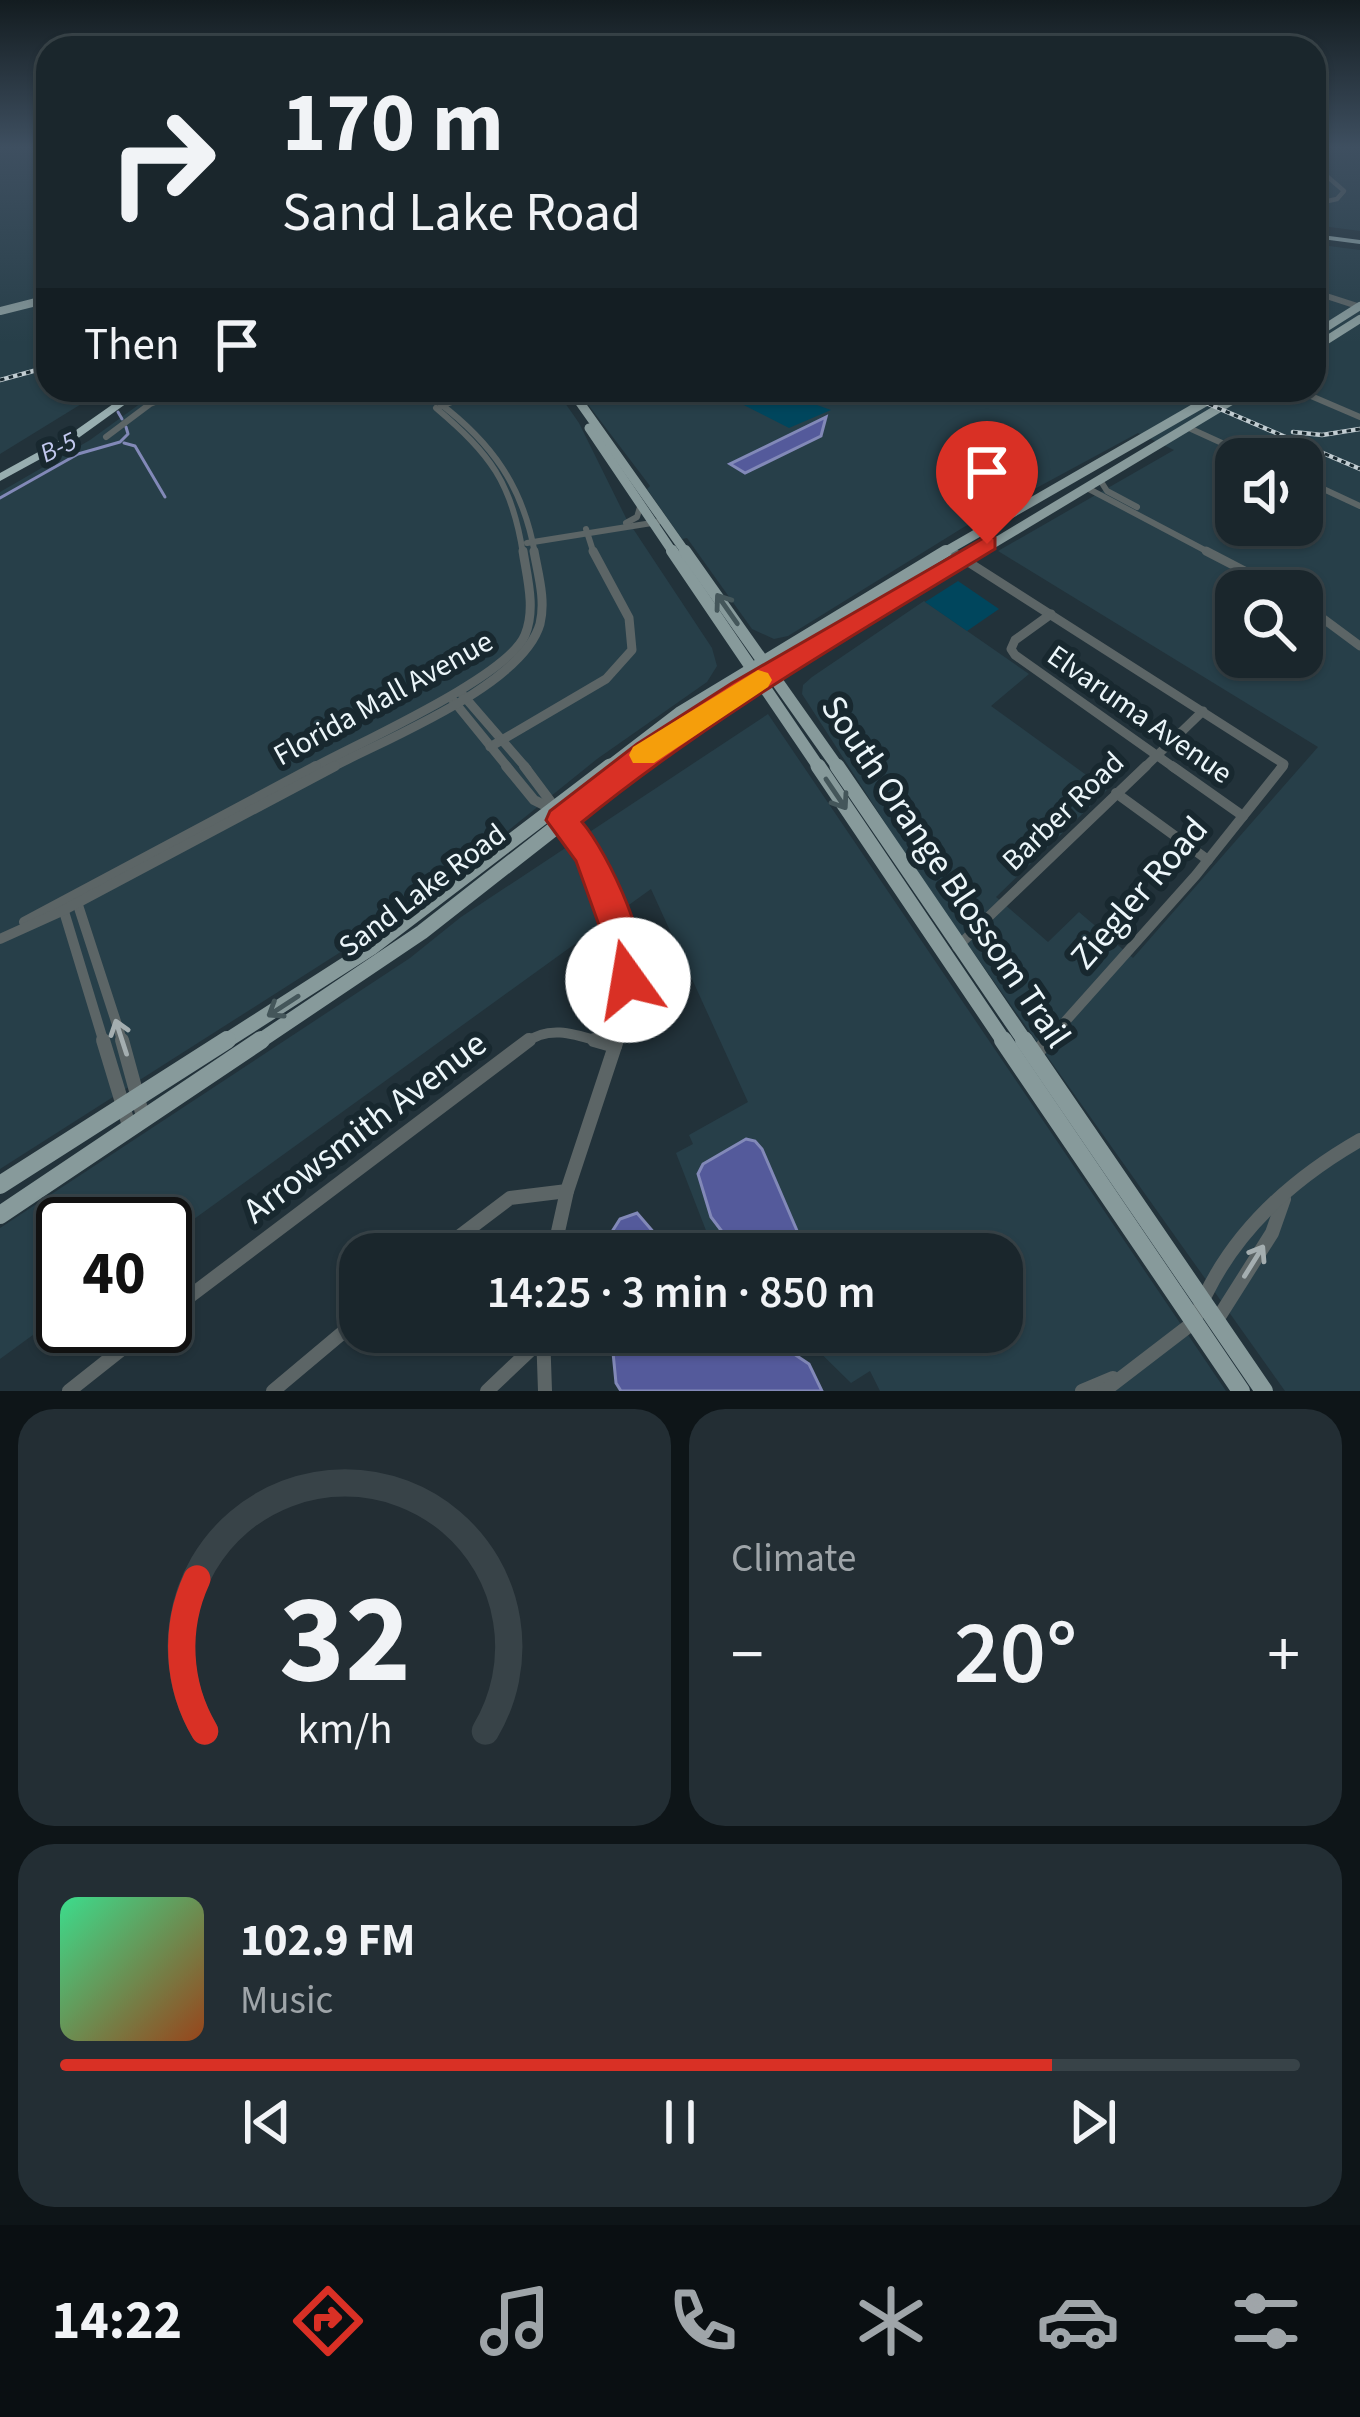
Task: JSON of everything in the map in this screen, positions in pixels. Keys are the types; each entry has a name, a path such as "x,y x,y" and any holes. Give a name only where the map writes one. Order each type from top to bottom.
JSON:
{"highway":[{"path":"1326,236 1360,240"},
{"path":"0,467 105,402"},
{"path":"0,478 123,402"}],"main road":[{"path":"0,311 36,302"},
{"path":"1326,328 1360,307"},
{"path":"1326,340 1360,319"},
{"name":"South Orange Blossom Trail","path":"574,402 640,507 690,559 932,937 971,967 1201,1299 1205,1322 1241,1391"},
{"name":"South Orange Blossom Trail","path":"575,402 1205,1322 1264,1391"},
{"name":"Sand Lake Road","path":"761,670 949,549 1207,402"},
{"name":"Sand Lake Road","path":"0,1215 137,1125 418,924 557,815 642,738 870,614 1230,402"},
{"path":"1189,428 1184,423 1193,411"},
{"path":"1172,440 1179,430 1175,422"},
{"path":"1087,488 1087,476 1099,466"},
{"path":"1070,497 1079,485 1076,478"},
{"path":"870,614 875,603 910,573"},
{"name":"Sand Lake Road","path":"0,1185 418,924"}],"street":[{"path":"1326,296 1360,307"},
{"path":"106,436 155,402"},
{"path":"439,405 446,402"},
{"path":"439,405 448,402"},
{"path":"1323,402 1360,417"},
{"name":"Florida Mall Avenue","path":"0,937 514,667 536,639 543,606 526,540 500,472 439,405"},
{"path":"1189,428 1215,440"},
{"path":"1100,480 1107,490 1245,570"},
{"path":"1087,488 1187,538"},
{"path":"1323,489 1360,506"},
{"path":"626,523 638,517 640,507"},
{"path":"586,532 654,522"},
{"path":"526,540 654,522"},
{"path":"496,743 606,679 632,650 632,625 586,532"},
{"path":"949,549 1204,711"},
{"name":"Elvaruma Avenue","path":"1052,614 1015,640 1011,649 1022,662 1243,817"},
{"path":"1323,619 1360,646"},
{"path":"457,696 541,807 557,815 589,853 622,942 628,980 626,1012 558,1233"},
{"name":"Barber Road","path":"951,951 1204,711"},
{"name":"Ziegler Road","path":"1033,1057 1208,860 1285,764 1204,711"},
{"path":"1117,793 1208,860"},
{"path":"76,898 139,1096 137,1125"},
{"path":"62,905 122,1107 137,1125"},
{"name":"Arrowsmith Avenue","path":"192,1295 535,1035 565,1031 615,1046"},
{"path":"1201,1299 1256,1216 1284,1197 1306,1173 1360,1140"},
{"path":"462,1233 510,1194 535,1188 567,1191"},
{"path":"1082,1391 1118,1376 1205,1322 1272,1233 1284,1197"},
{"path":"273,1391 339,1336"},
{"path":"69,1391 117,1353"},
{"path":"487,1391 524,1353"},
{"path":"543,1353 545,1391"},
{"path":"1104,1391 1118,1376"}],"shaded area":[{"path":"0,212 36,212 36,402 84,402 0,454"},
{"path":"1326,212 1360,212 1360,231 1326,227"},
{"path":"1326,246 1360,250 1360,1391 1285,1391 922,880 802,694 803,685 812,677 924,601 1029,674 991,706 1107,790 996,897 1048,942 1079,912 1133,958 1318,747 998,551 1174,450 1138,433 964,527 788,636 774,639 752,629 647,489 650,486 586,402 1326,402"},
{"path":"142,402 564,402 626,518 712,648 717,666 707,682 597,759 468,863 372,932 0,1169 0,492 90,440"},
{"path":"738,402 809,402 831,410 789,428"},
{"path":"958,581 999,609 967,631 925,602"},
{"path":"768,714 1226,1391 880,1391 870,1371 851,1383 820,1353 1023,1353 1023,1233 707,1233 676,1153 693,1144 689,1135 748,1102 651,889 192,1220 192,1197 47,1197 410,958 461,917"},
{"path":"36,1204 36,1333 0,1359 0,1228"}],"water":[{"path":"826,417 821,436 745,473 730,464"},
{"path":"746,1139 755,1141 798,1233 723,1233 711,1217 698,1174 703,1164"},
{"path":"637,1213 654,1233 611,1233 620,1219"},
{"path":"613,1353 792,1353 809,1364 822,1391 621,1391"}],"waterway":[{"name":"B-5","path":"118,412 122,419"},
{"name":"B-5","path":"0,498 78,454 120,442 128,434 126,427"},
{"path":"124,443 135,446 165,497"}],"railway":[{"path":"0,380 36,370"},
{"path":"1204,402 1360,469"},
{"path":"1293,432 1322,435 1360,429"}],"slow traffic":[{"path":"644,755 758,680"}],"route":[{"path":"628,980 622,942 589,853 561,820 648,752 742,690 987,544"}]}
